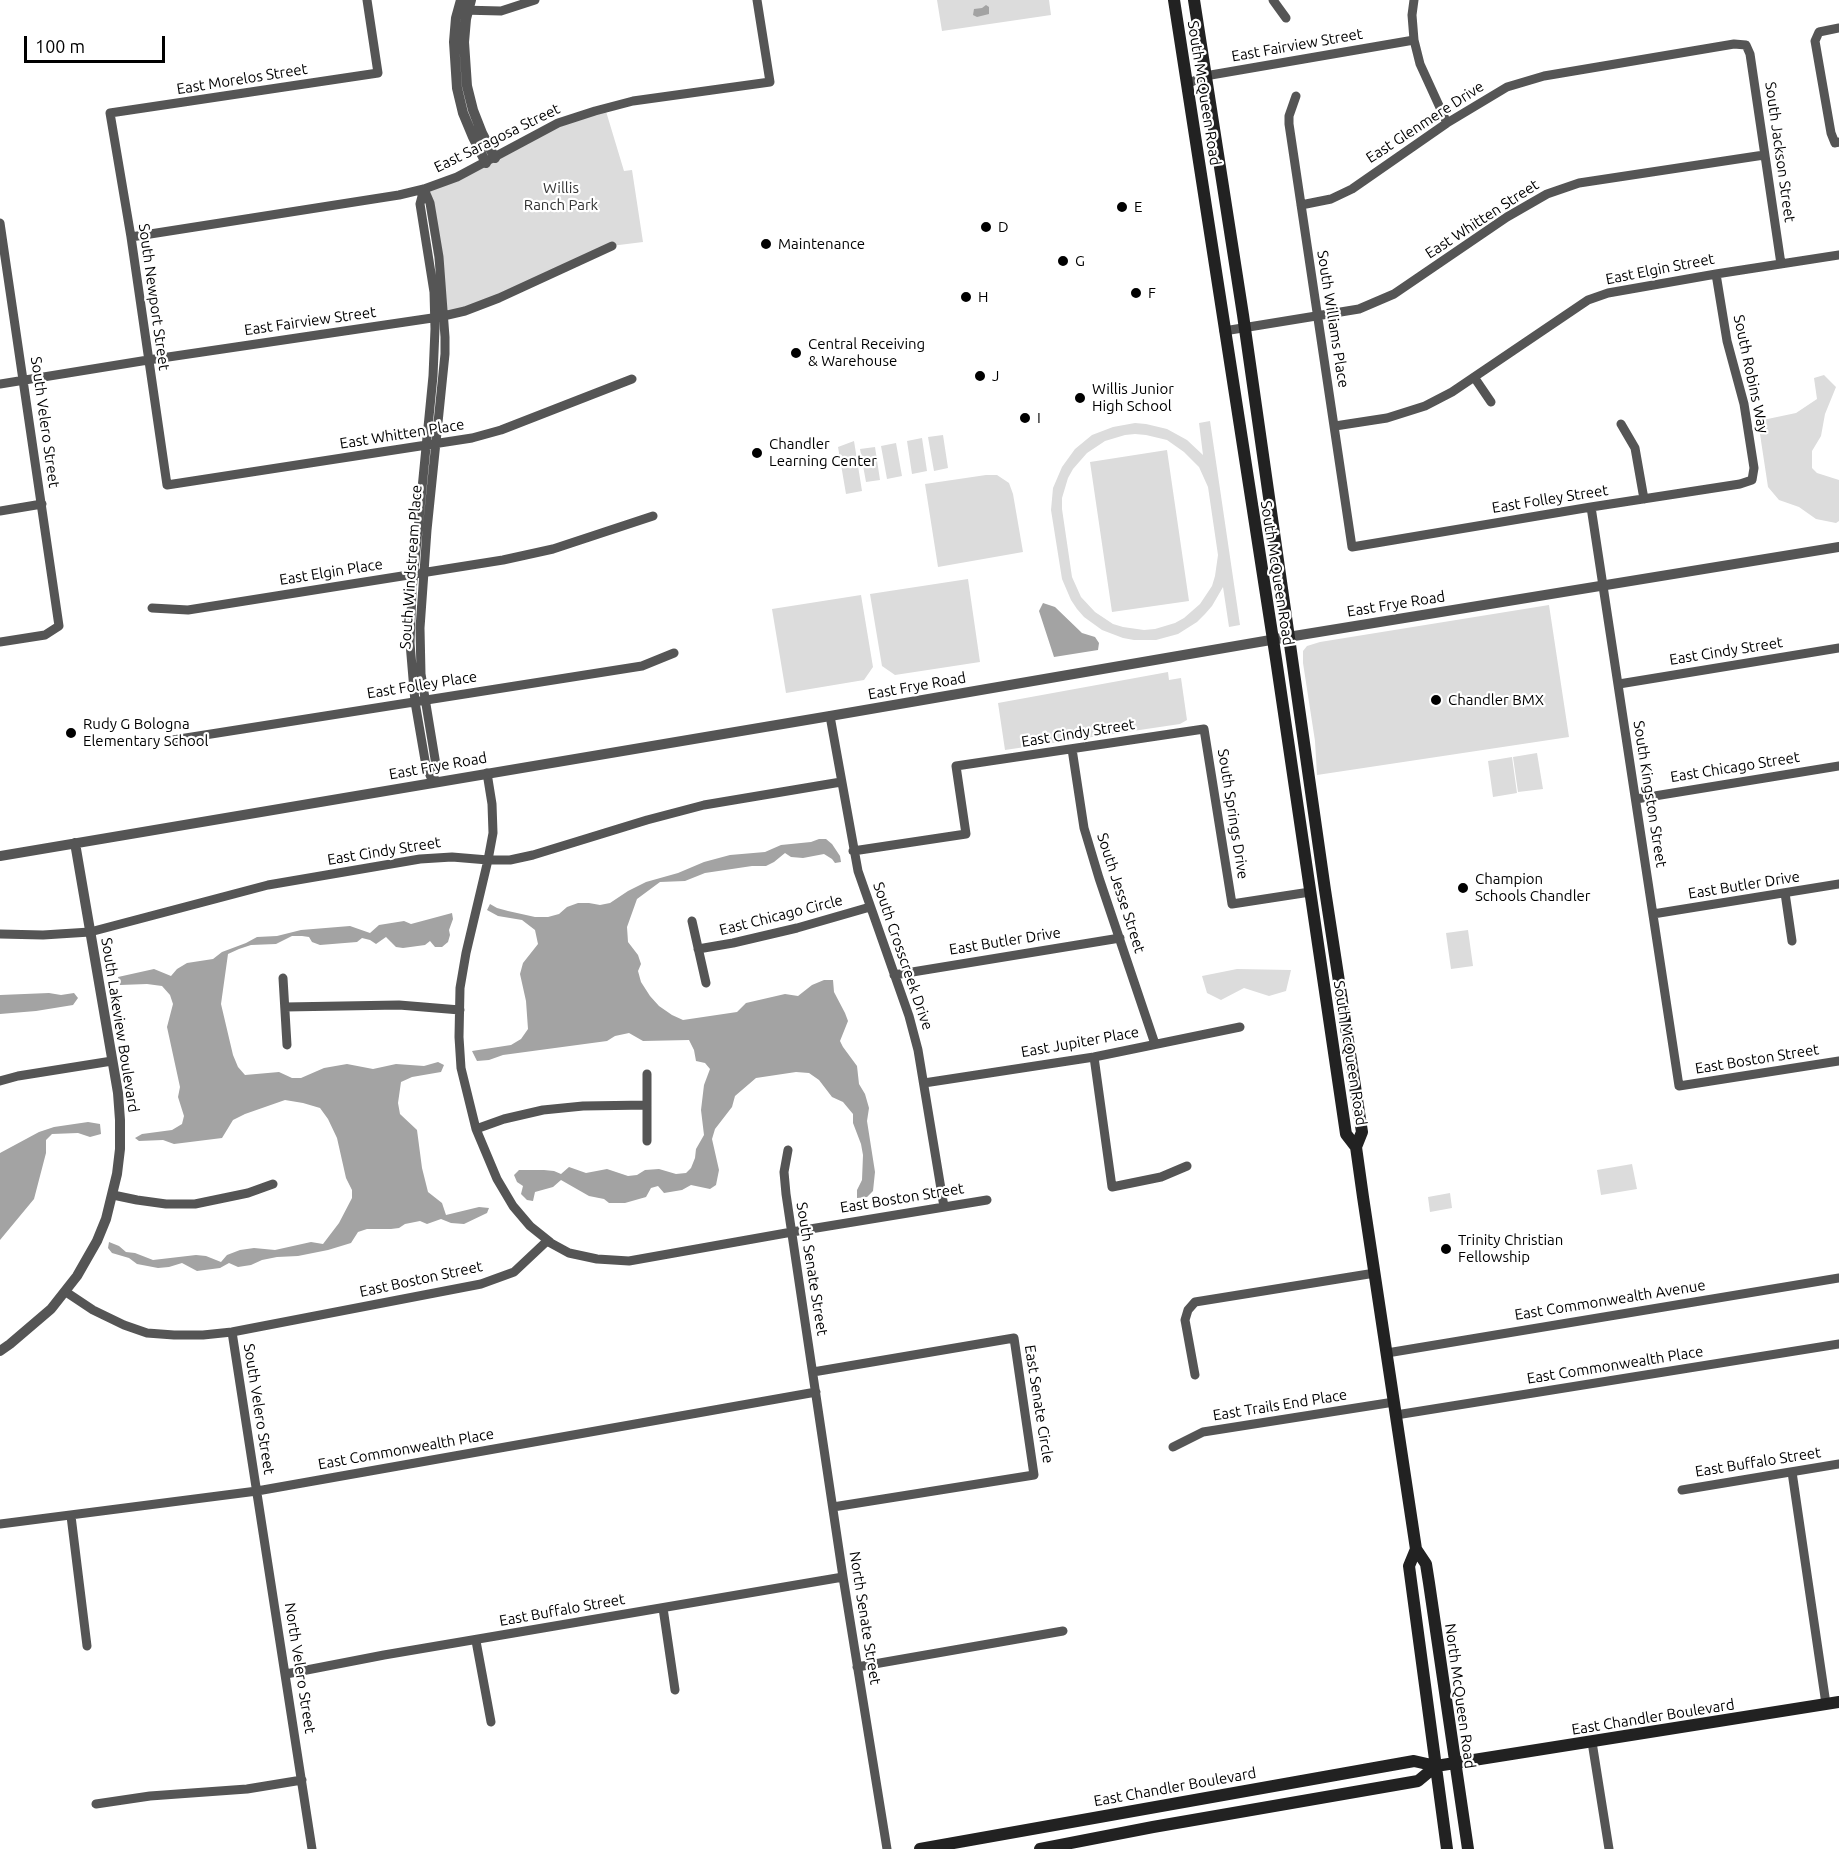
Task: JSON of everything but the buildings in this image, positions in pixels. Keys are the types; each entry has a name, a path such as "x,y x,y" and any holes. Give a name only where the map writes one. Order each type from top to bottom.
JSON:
{"main road":[{"name":"South McQueen Road","path":"1174,0 1346,1134 1356,1148 1394,1402"},
{"name":"South McQueen Road","path":"1194,0 1362,1132 1356,1148"},
{"path":"1310,892 1325,890"},
{"name":"North McQueen Road","path":"1394,1402 1416,1549 1426,1564 1468,1849"},
{"name":"North McQueen Road","path":"1416,1549 1409,1566 1447,1849"},
{"name":"East Chandler Boulevard","path":"920,1849 1414,1761 1436,1766 1839,1702"},
{"name":"East Chandler Boulevard","path":"1040,1849 1418,1781 1436,1766"},
{"path":"1149,1807 1153,1827"}],"street":[{"name":"East Morelos Street","path":"110,113 378,73 367,0"},
{"path":"490,160 467,86 464,5 501,10 535,0"},
{"name":"East Saragosa Street","path":"131,237 399,195 424,189 457,177 558,123 595,111 633,101 770,82 757,0"},
{"path":"1273,0 1286,18"},
{"path":"1414,0 1412,15 1414,40 1420,64 1447,123"},
{"path":"1837,143 1831,133 1815,41 1819,32 1839,28"},
{"name":"East Fairview Street","path":"1188,84 1205,76 1414,40"},
{"name":"East Glenmere Drive","path":"1301,206 1331,199 1352,189 1447,123 1507,87 1544,75 1734,44 1746,45"},
{"name":"South Jackson Street","path":"1746,45 1750,54 1781,264"},
{"name":"South Williams Place","path":"1296,96 1289,116 1289,124 1352,547"},
{"name":"South Newport Street","path":"110,113 131,237 167,485"},
{"name":"East Whitten Street","path":"1224,331 1359,309 1394,294 1507,217 1547,194 1579,183 1764,155"},
{"name":"South Windstream Place","path":"424,189 430,203 439,257 440,316 445,354 431,445 410,643 415,702 426,766 433,782"},
{"name":"South Velero Street","path":"0,223 3,258 24,380 59,626 45,635 0,642"},
{"name":"East Fairview Street","path":"0,384 440,316 500,298 612,246"},
{"name":"East Elgin Street","path":"1335,426 1388,418 1425,406 1452,392 1588,300 1608,293 1839,255"},
{"name":"South Robins Way","path":"1716,274 1727,341 1744,404 1754,468 1752,480"},
{"path":"1474,377 1491,402"},
{"name":"East Whitten Place","path":"167,485 472,438 501,430 632,379"},
{"path":"1621,424 1635,448 1644,499"},
{"name":"East Folley Street","path":"1352,547 1740,484 1752,480"},
{"path":"0,511 42,504"},
{"name":"South Kingston Street","path":"1591,507 1679,1086"},
{"name":"East Elgin Place","path":"152,608 188,610 503,560 553,549 653,516"},
{"name":"East Frye Road","path":"0,856 1288,636 1839,547"},
{"name":"South Windstream Place","path":"419,573 420,655 436,765 433,782"},
{"name":"East Cindy Street","path":"1619,684 1839,648"},
{"name":"East Folley Place","path":"173,740 642,666 674,653"},
{"name":"South Crosscreek Drive","path":"830,716 853,851 870,907 909,1016 924,1083 944,1207"},
{"name":"East Cindy Street","path":"853,851 966,834 956,766 1204,729"},
{"name":"South Springs Drive","path":"1204,729 1232,904 1310,892"},
{"name":"South Jesse Street","path":"1071,749 1084,828 1155,1044"},
{"name":"East Chicago Street","path":"1636,799 1839,766"},
{"path":"487,773 492,804 493,833 460,988 461,1068 476,1129 497,1179 513,1206 530,1226 550,1242"},
{"name":"East Cindy Street","path":"0,934 43,935 90,932 268,885 420,859 452,856 510,860 704,805 841,782"},
{"name":"South Lakeview Boulevard","path":"0,1351 51,1309 77,1276 97,1241 106,1219 113,1195 120,1149 117,1093 75,843"},
{"name":"East Butler Drive","path":"1653,915 1839,884"},
{"path":"1785,893 1792,941"},
{"name":"East Chicago Circle","path":"698,949 754,938 870,907"},
{"path":"692,921 706,983"},
{"name":"East Butler Drive","path":"894,975 1120,938"},
{"path":"283,978 287,1045"},
{"path":"285,1007 399,1005 460,1010"},
{"name":"East Jupiter Place","path":"924,1083 1094,1057 1240,1027"},
{"path":"1094,1057 1113,1187 1161,1177 1187,1166"},
{"path":"0,1081 112,1060"},
{"name":"East Boston Street","path":"1679,1086 1839,1061"},
{"path":"647,1074 647,1142"},
{"path":"476,1129 504,1119 543,1110 583,1106 647,1105"},
{"name":"South Senate Street","path":"788,1150 784,1172 786,1194 816,1392"},
{"path":"113,1195 166,1204 195,1204 248,1193 273,1184"},
{"name":"East Boston Street","path":"66,1292 93,1310 147,1333 203,1335 232,1332 481,1284 514,1272 547,1241 569,1253 597,1259 629,1261 987,1200"},
{"path":"1195,1375 1185,1320 1188,1310 1195,1302 1375,1273"},
{"name":"East Commonwealth Avenue","path":"1387,1353 1839,1278"},
{"name":"South Velero Street","path":"232,1332 257,1491"},
{"name":"East Senate Circle","path":"813,1372 1014,1338 1034,1475 833,1507"},
{"name":"East Commonwealth Place","path":"1396,1415 1839,1344"},
{"name":"East Commonwealth Place","path":"0,1524 257,1491 816,1392"},
{"name":"North Senate Street","path":"816,1392 887,1849"},
{"name":"East Trails End Place","path":"1173,1447 1203,1432 1394,1402"},
{"name":"East Buffalo Street","path":"1682,1490 1839,1464"},
{"path":"1792,1472 1826,1704"},
{"name":"North Velero Street","path":"257,1491 312,1849"},
{"path":"71,1516 87,1646"},
{"name":"East Buffalo Street","path":"286,1674 843,1577"},
{"path":"663,1608 675,1690"},
{"path":"857,1667 1063,1631"},
{"path":"476,1641 491,1722"},
{"path":"1592,1742 1609,1849"},
{"path":"96,1804 150,1796 247,1789 302,1780"}],"green space":[{"path":"937,0 1049,0 1051,15 942,31"},
{"name":"Willis Ranch Park","path":"605,108 624,171 632,170 643,242 611,246 499,298 439,317 437,277 424,189 558,123"},
{"path":"1824,375 1836,387 1825,414 1821,436 1812,451 1812,468 1817,473 1839,480 1839,521 1836,523 1816,519 1799,507 1779,500 1768,487 1758,421 1796,413 1817,399 1814,378"},
{"path":"1210,421 1240,625 1229,627 1223,587 1205,614 1178,634 1156,640 1134,640 1102,630 1077,609 1062,579 1051,510 1053,488 1062,467 1075,449 1092,435 1113,427 1135,423 1167,429 1187,440 1203,455 1199,423","holes":["1125,435 1146,435 1167,440 1199,467 1208,487 1218,555 1212,586 1200,604 1175,623 1144,630 1113,624 1095,612 1081,597 1072,577 1062,498 1068,478 1087,453 1105,441"]},
{"path":"943,435 948,468 934,471 928,437"},
{"path":"922,438 927,471 912,474 907,441"},
{"path":"854,441 862,491 846,494 838,447"},
{"path":"896,443 902,476 887,479 881,446"},
{"path":"875,447 880,480 866,482 860,449"},
{"path":"1167,450 1189,601 1112,612 1090,462"},
{"path":"997,475 1009,483 1023,552 938,567 925,484"},
{"path":"968,579 980,662 895,675 882,666 870,594"},
{"path":"861,595 873,667 864,680 786,693 772,609"},
{"name":"Chandler BMX","path":"1549,605 1569,737 1317,775 1315,741 1303,663 1303,651 1307,646"},
{"path":"1168,672 1169,680 1181,678 1187,720 1180,724 1005,750 998,703"},
{"path":"1537,753 1543,789 1518,792 1513,757"},
{"path":"1512,757 1517,793 1493,797 1488,761"},
{"path":"1468,930 1473,966 1451,969 1446,933"},
{"path":"1237,969 1291,970 1286,991 1269,996 1244,988 1221,1000 1207,993 1202,976"},
{"path":"1632,1164 1637,1189 1601,1195 1597,1170"},
{"path":"1450,1193 1452,1208 1430,1212 1428,1197"}],"shaded area":[{"path":"986,5 989,7 989,14 977,17 973,15 974,9"},
{"path":"1043,603 1055,607 1082,633 1095,637 1099,643 1098,650 1054,657 1039,611"},
{"path":"826,839 832,844 841,862 835,863 824,854 803,858 791,857 785,853 766,866 705,873 685,881 660,882 637,899 627,927 628,942 638,955 641,964 638,971 641,982 650,996 659,1006 683,1020 737,1012 746,1003 785,994 798,996 812,985 824,980 833,980 834,992 848,1021 840,1041 857,1066 859,1084 869,1108 867,1121 875,1172 873,1191 867,1197 857,1198 857,1190 862,1180 863,1155 853,1123 853,1114 843,1102 832,1097 819,1080 809,1073 796,1072 756,1078 735,1096 732,1107 715,1129 712,1139 719,1170 716,1185 710,1189 691,1185 682,1190 664,1193 658,1186 651,1188 646,1197 625,1203 609,1203 604,1199 589,1196 561,1180 553,1187 535,1192 533,1201 527,1200 521,1194 523,1186 517,1182 514,1175 519,1170 544,1170 561,1174 569,1167 586,1173 607,1169 628,1176 637,1175 645,1170 659,1169 676,1174 686,1173 691,1168 696,1149 704,1135 701,1110 704,1085 710,1069 705,1063 696,1061 689,1040 643,1041 629,1033 615,1036 607,1041 503,1055 477,1061 472,1051 511,1045 521,1039 528,1029 526,1001 520,974 523,963 538,944 535,930 522,920 498,916 487,910 490,904 508,911 535,917 548,917 559,914 567,907 578,903 600,905 610,903 646,882 678,873 704,862 730,855 765,852 781,845"},
{"path":"452,913 453,919 448,942 442,947 435,947 430,941 425,945 396,947 386,937 376,944 362,938 357,942 320,945 312,942 309,937 292,936 276,944 251,945 239,949 228,954 221,1004 233,1055 238,1067 245,1075 279,1072 292,1078 301,1078 324,1068 347,1064 373,1069 396,1064 424,1066 438,1062 444,1065 441,1072 412,1077 401,1082 398,1103 400,1114 417,1130 428,1192 442,1203 446,1215 479,1207 489,1208 487,1213 464,1224 441,1219 427,1224 420,1221 405,1224 399,1228 367,1229 358,1232 351,1243 328,1250 298,1256 277,1257 238,1267 229,1263 220,1268 197,1271 182,1263 158,1268 137,1264 129,1258 112,1253 108,1248 109,1242 126,1252 153,1260 196,1255 221,1262 227,1255 240,1250 254,1248 275,1250 311,1242 323,1244 339,1223 352,1198 352,1190 346,1178 337,1138 328,1119 320,1108 303,1103 285,1100 245,1114 233,1120 222,1138 174,1144 163,1140 139,1141 135,1138 142,1134 172,1130 182,1124 184,1116 178,1097 180,1087 167,1027 173,1004 170,995 162,986 120,985 118,977 154,969 171,976 187,963 213,959 222,952 257,937 350,926 370,933 379,925 404,921 411,924"},
{"path":"49,993 61,995 74,993 78,998 73,1005 0,1014 0,995"},
{"path":"88,1122 100,1124 101,1134 90,1137 78,1133 52,1134 46,1140 46,1153 34,1199 0,1240 0,1153 39,1132 54,1127"}],"place":[{"name":"E","path":"1122,207"},
{"name":"D","path":"986,227"},
{"name":"Maintenance","path":"766,244"},
{"name":"G","path":"1063,261"},
{"name":"F","path":"1136,293"},
{"name":"H","path":"966,297"},
{"name":"Central Receiving & Warehouse","path":"796,353"},
{"name":"J","path":"980,376"},
{"name":"Willis Junior High School","path":"1080,398"},
{"name":"I","path":"1025,418"},
{"name":"Chandler Learning Center","path":"757,453"},
{"name":"Chandler BMX","path":"1436,700"},
{"name":"Rudy G Bologna Elementary School","path":"71,733"},
{"name":"Champion Schools Chandler","path":"1463,888"},
{"name":"Trinity Christian Fellowship","path":"1446,1249"}]}
